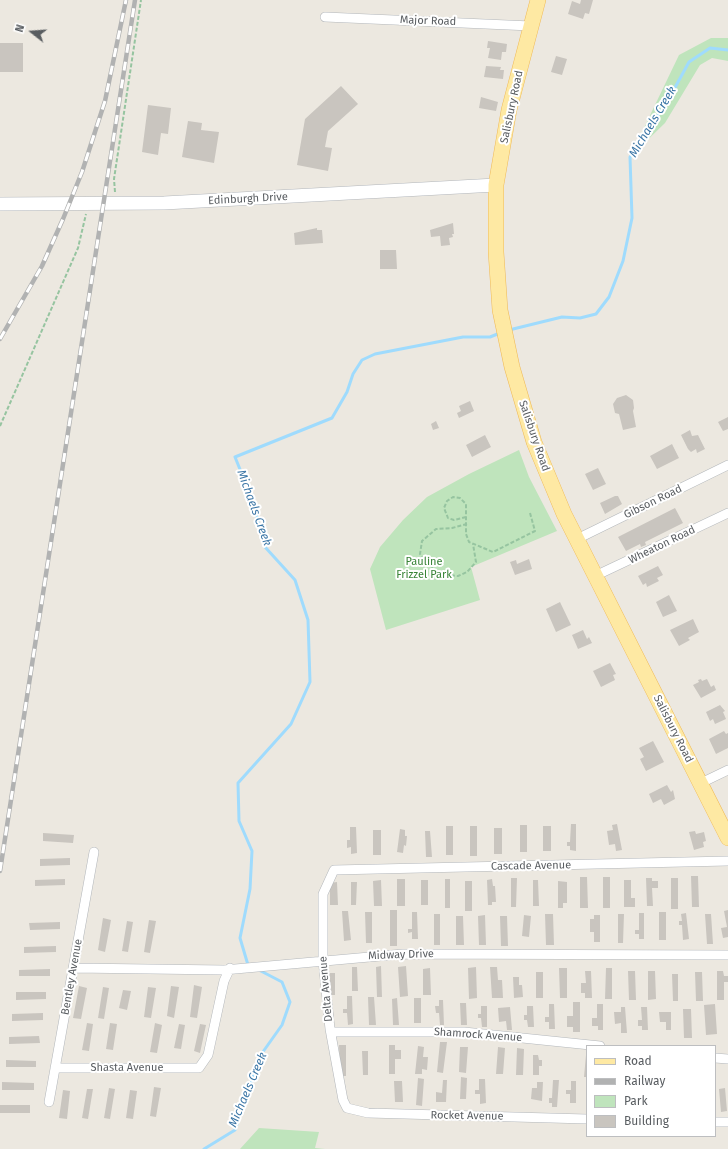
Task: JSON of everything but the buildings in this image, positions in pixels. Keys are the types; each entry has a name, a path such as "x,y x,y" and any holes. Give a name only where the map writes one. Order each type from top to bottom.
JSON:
{"main road":[{"name":"Salisbury Road","path":"538,0 509,110 496,185 496,252 500,310 512,367 534,442 564,514 578,539 728,838"}],"street":[{"name":"Major Road","path":"325,17 531,26"},
{"name":"Edinburgh Drive","path":"0,204 119,204 496,185"},
{"name":"Gibson Road","path":"578,539 728,465"},
{"name":"Wheaton Road","path":"596,576 728,513"},
{"path":"701,783 728,770"},
{"name":"Bentley Avenue","path":"49,1102 94,852"},
{"name":"Cascade Avenue","path":"334,870 728,861"},
{"name":"Delta Avenue","path":"334,870 323,894 323,960 331,1032 343,1100 347,1108"},
{"name":"Midway Drive","path":"74,968 224,970 230,968 403,954 728,955"},
{"name":"Shasta Avenue","path":"56,1068 198,1068 208,1055 224,981 230,968"},
{"name":"Shamrock Avenue","path":"331,1032 464,1032 590,1045"},
{"path":"716,1058 728,1059"},
{"name":"Rocket Avenue","path":"347,1108 368,1113 586,1119"},
{"path":"716,1122 728,1122"}],"path":[{"path":"119,204 114,189 114,179 142,0"},
{"path":"0,426 78,248 88,205"},
{"path":"466,518 454,520 448,518 444,508 452,497 460,498 466,504 466,518 466,524 466,534 469,542 493,552 535,531 530,513"},
{"path":"466,524 452,528 436,529 422,541 420,554 424,560 437,571 447,575 458,576 467,572 476,562 473,544"}],"green space":[{"path":"711,38 728,38 728,61 712,58 700,65 665,123 630,157 679,55"},
{"name":"Pauline Frizzel Park","path":"519,450 529,477 557,531 471,567 480,600 386,630 370,569 380,547 403,520 427,497 469,474"},
{"path":"259,1128 319,1132 315,1148 325,1149 240,1149"}],"waterway":[{"name":"Michaels Creek","path":"509,330 562,317 580,318 596,314 609,297 623,261 632,218 630,157 667,102 689,62 710,48 728,50"},
{"name":"Michaels Creek","path":"248,965 240,938 250,889 252,851 239,821 238,783 291,724 310,682 308,620 295,580 265,547 252,499 235,457 332,418 347,392 353,374 362,360 375,354 463,337 490,337 500,333"},
{"name":"Michaels Creek","path":"204,1149 235,1130 260,1056 282,1025 290,1002 282,982 257,969"}],"railway":[{"path":"0,339 42,266 82,172 105,101 126,0"},
{"path":"0,871 135,0"}]}
